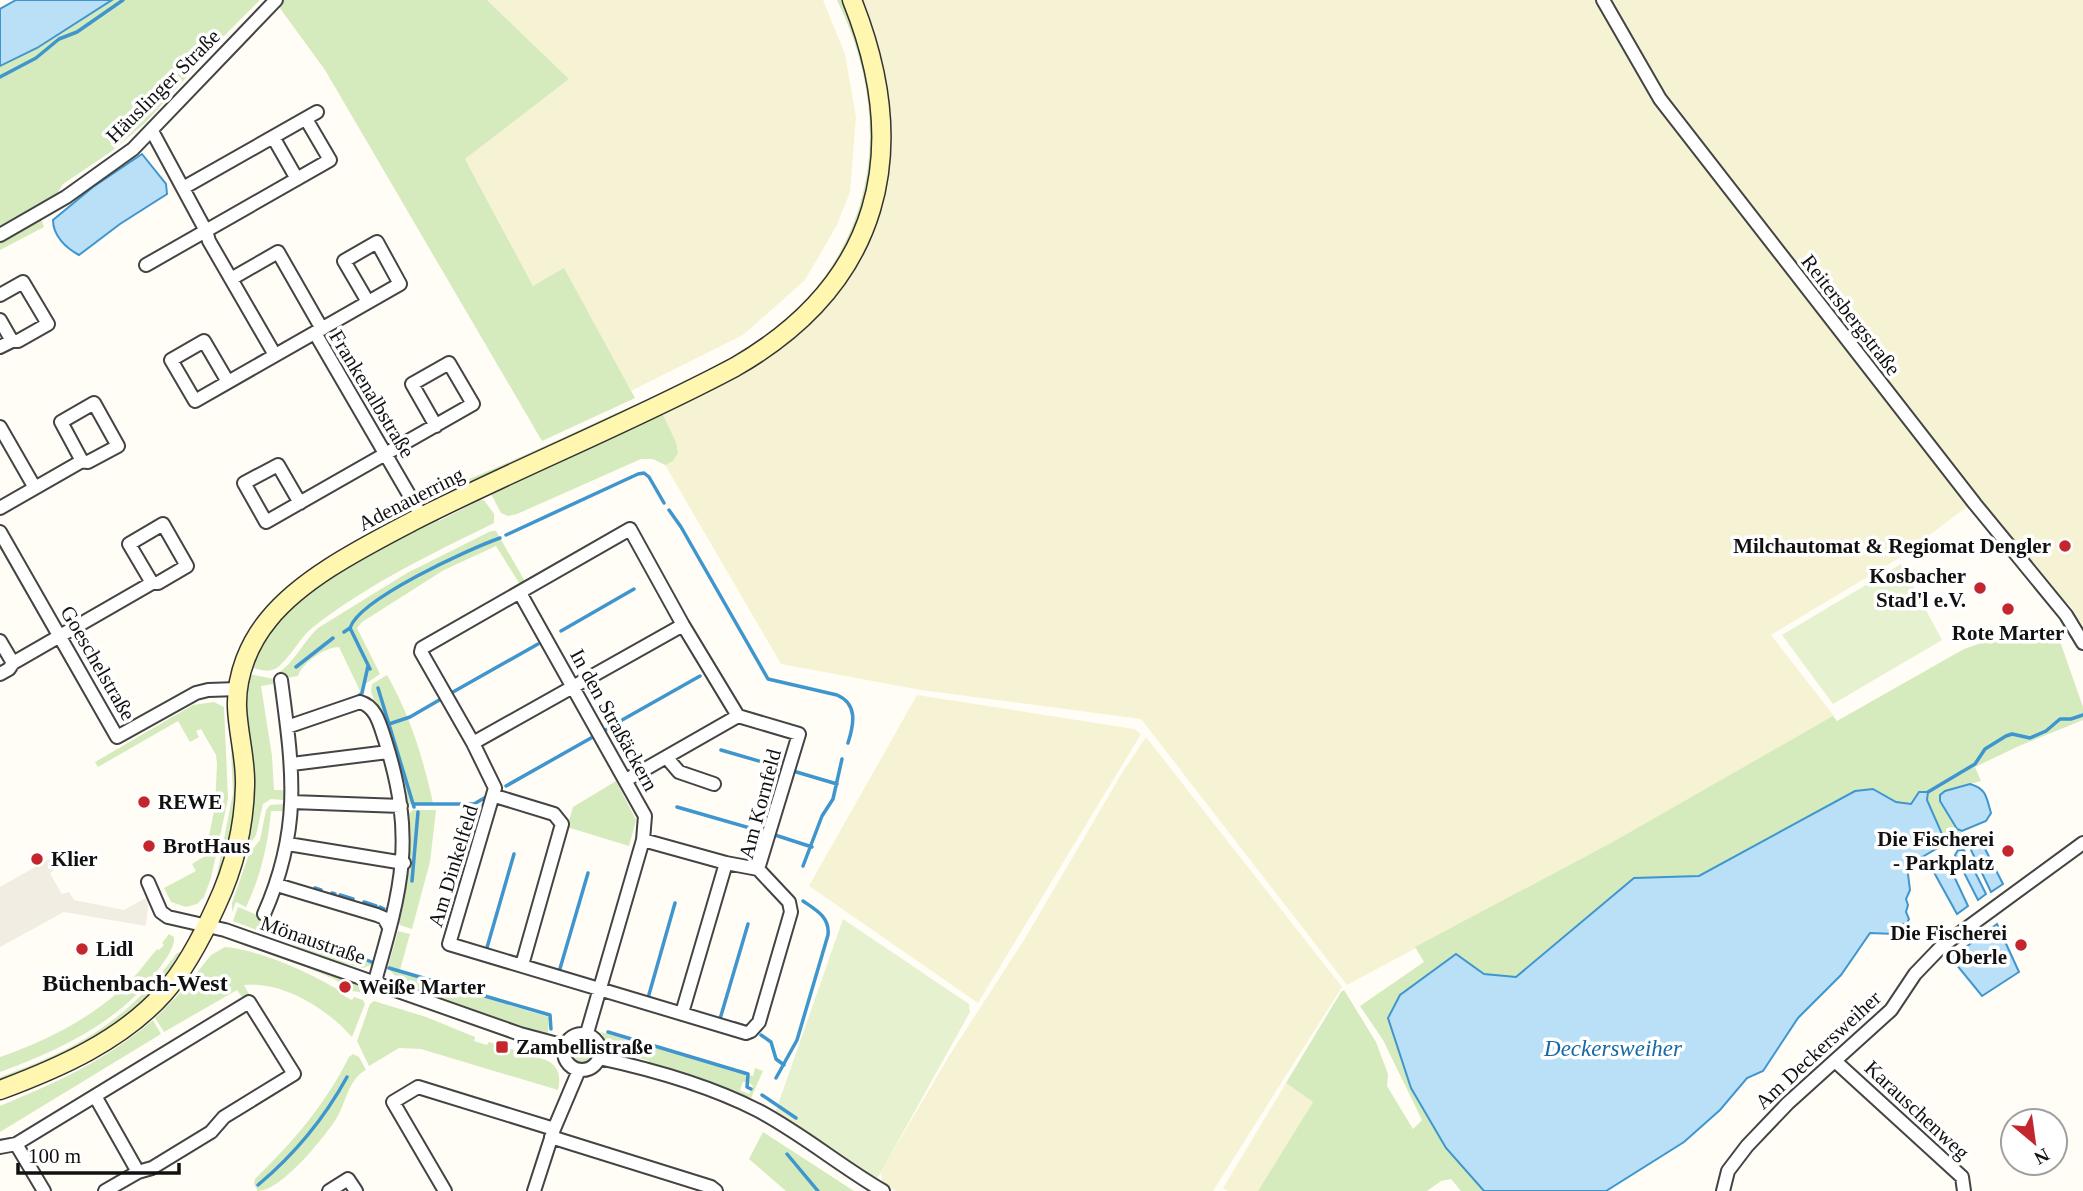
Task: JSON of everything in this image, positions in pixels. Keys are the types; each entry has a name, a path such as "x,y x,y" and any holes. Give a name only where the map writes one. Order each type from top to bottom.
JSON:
{"main road":[{"name":"Adenauerring","path":"0,1090 44,1074 75,1058 143,1013 164,993 180,972 208,926 227,883 239,839 245,786 237,707 238,689 249,650 269,618 283,604 326,571 422,517 735,367 785,335 828,292 849,260 865,225 881,166 882,121 877,80 868,44 852,0"}],"street":[{"name":"Häuslinger Straße","path":"0,235 66,197 133,149 276,0"},
{"name":"Reitersbergstraße","path":"1603,0 1660,99 1975,504 2066,615 2083,643"},
{"path":"146,265 330,160 312,115 183,188"},
{"path":"152,131 209,241 275,355"},
{"path":"273,137 297,179"},
{"path":"318,331 400,284 377,242 344,261 368,302"},
{"name":"Frankenalbstraße","path":"231,279 278,252 318,331 422,517"},
{"path":"0,295 23,282 48,324 18,341 6,344 0,320"},
{"name":"Frankenalbstraße","path":"228,382 204,341 171,360 195,401 318,331"},
{"path":"300,503 278,465 244,483 267,523 436,426 473,404 449,363 412,384 436,426"},
{"path":"0,508 82,461 88,463 118,446 94,403 61,422 82,461"},
{"path":"0,427 35,488"},
{"path":"0,674 13,663 152,583 158,583 187,566 163,524 130,544 152,583"},
{"path":"520,593 630,528 683,625 738,716 626,780"},
{"name":"Goeschelstraße","path":"0,532 117,737 196,693 238,689"},
{"name":"In den Straßäckern","path":"520,593 645,816 643,840 587,1033"},
{"name":"Am Dinkelfeld","path":"520,593 422,648 421,652 473,743 493,782 495,796 449,944 600,990"},
{"path":"473,743 683,625"},
{"path":"0,641 13,663"},
{"path":"264,914 277,885 288,844 292,802 292,764 281,680"},
{"path":"287,727 354,703 365,703 373,710 388,752 401,806 404,863 398,902 375,981"},
{"name":"Am Kornfeld","path":"600,990 746,1033 759,1023 791,907 758,869 799,734 738,716"},
{"path":"292,764 388,752"},
{"path":"667,758 679,772 714,784"},
{"path":"495,796 554,814 562,824 522,965"},
{"path":"292,802 401,806"},
{"path":"643,840 758,869"},
{"path":"288,844 404,863"},
{"name":"Am Deckersweiher","path":"1723,1191 1728,1171 1747,1146 1788,1103 1891,1010 1915,974 1941,947 2083,844"},
{"path":"682,1013 726,863"},
{"name":"Mönaustraße","path":"148,882 161,912 168,917 208,926 375,981 520,1034 565,1046"},
{"path":"277,885 377,915 384,918 389,927"},
{"path":"0,1147 16,1144 249,1002 294,1074 224,1117 211,1132 152,1168 138,1172 105,1191"},
{"path":"587,1033 597,1042 600,1049 599,1058 593,1066 579,1070 567,1061 565,1046 572,1037 587,1033"},
{"path":"599,1058 707,1090 757,1110 883,1191"},
{"name":"Karauschenweg","path":"1835,1061 1962,1177 1964,1191"},
{"path":"534,1191 552,1133 579,1070"},
{"path":"445,1191 393,1102 418,1087 711,1187 716,1191"},
{"path":"94,1096 138,1172"},
{"path":"16,1144 44,1191"},
{"path":"329,1191 348,1179 356,1191"}],"shaded area":[{"path":"487,0 823,0 845,54 856,117 850,192 837,225 805,280 743,335 631,391 564,269 533,286 465,159 569,79"},
{"path":"859,0 2083,0 2083,626 2070,605 2055,593 1976,500 1899,558 1771,635 1834,716 1609,844 1347,985 1141,719 921,690 781,664 665,465 673,461 676,442 661,411 811,320 886,172 890,128 884,78"},
{"path":"917,695 1134,729 1141,734 978,1003 809,886"},
{"path":"1146,737 1342,987 1213,1191 896,1191 882,1183 881,1173 886,1163"},
{"path":"51,858 56,868 50,873 53,879 62,894 69,892 74,900 124,910 149,896 146,926 64,912 0,947 0,887"},
{"path":"1286,1083 1313,1102 1258,1191 1228,1191 1223,1188"}],"green space":[{"path":"112,0 260,0 145,123 112,151 63,184 41,219 44,227 0,250 0,66 37,48"},
{"path":"274,0 487,0 569,79 465,159 533,286 564,268 635,398 542,441 325,70"},
{"path":"837,0 845,0 867,61 877,145 867,203 842,261 804,309 730,363 505,470 441,495 441,491 448,487 531,452 726,362 760,340 799,307 829,270 851,230 864,186 870,141 867,94 856,47"},
{"path":"661,411 676,442 678,453 673,461 665,465 653,459 641,459 517,514 508,516 501,513 489,490"},
{"path":"484,500 494,514 494,523 354,598 312,628 277,668 267,671 251,667 269,628 316,585 436,515 439,521"},
{"path":"491,531 496,531 526,583 521,586 496,546 444,570 362,622 357,628 380,674 364,685 361,693 339,647 315,657 304,666 298,676 281,679 278,673 289,664 318,628 407,573"},
{"path":"1901,564 1942,640 1833,704 1782,635"},
{"path":"2056,630 2083,707 2083,720 1975,767 1981,781 1945,791 1949,817 1966,837 1946,843 1927,800 1928,793 1911,804 1896,802 1873,789 1855,791 1698,876 1634,878 1516,977 1484,974 1456,954 1446,1148 1484,1191 1461,1191 1451,1179 1441,1181 1427,1191 1258,1191 1313,1102 1286,1083 1341,992 1344,990 1376,1042 1388,1074 1387,1086 1413,1129 1422,1120 1383,1040 1360,1006 1424,962 1415,947 1609,844 1833,716 1837,721 1964,649 1984,642"},
{"path":"249,674 274,679 273,684 261,686 272,756 274,790 284,790 284,800 271,799 263,804 256,835 248,847 251,762 246,703"},
{"path":"387,675 415,737 433,803 475,805 406,804 371,692 372,684"},
{"path":"214,702 224,707 228,799 211,878 204,897 197,904 186,907 171,902 164,888 196,871 192,864 205,856 215,806 217,764 216,755 201,729 196,731 199,737 190,742 178,721 98,767 95,762 193,705"},
{"path":"230,726 239,783 229,851 215,885 233,793"},
{"path":"616,781 636,820 629,846 567,827 573,807"},
{"path":"284,804 283,811 271,811 263,860 246,907 236,902 232,912 232,903 249,854 260,840 266,810 270,805"},
{"path":"413,810 436,810 430,862 412,929 400,925 397,920 406,816"},
{"path":"238,907 374,964 363,968 318,957 286,941 233,921"},
{"path":"843,919 969,1004 970,1012 876,1181 775,1113"},
{"path":"398,931 410,934 400,970 388,967"},
{"path":"169,934 174,937 174,941 168,956 146,985 128,1002 68,1043 0,1072 0,1057 71,1026 118,992 157,949 164,945 162,943"},
{"path":"230,940 391,995 352,991 334,979 308,968"},
{"path":"225,947 255,953 287,964 332,986 352,1000 354,997 363,1000 365,1004 352,1037 331,1017 304,999 259,985 244,985 249,994 242,997 237,990 164,1032 155,1018 183,990 211,955"},
{"path":"183,952 153,991 104,1035 79,1049 0,1083 0,1077 54,1055 99,1030 139,997 177,953"},
{"path":"389,969 549,1017 548,1034 502,1022 438,999 404,983 406,978 394,975"},
{"path":"374,1001 426,1017 475,1037 474,1041 487,1045 489,1042 546,1060 554,1065 558,1072 558,1090 421,1049 399,1048 369,1066 357,1041 370,1004"},
{"path":"153,1020 161,1034 0,1132 0,1106 99,1059"},
{"path":"601,1032 747,1074 746,1082 743,1082 740,1090 749,1094 753,1086 748,1082 749,1075 753,1076 755,1068 763,1071 751,1098 648,1065 649,1061 609,1048"},
{"path":"581,1043 588,1046 591,1053 588,1060 581,1063 574,1060 571,1053 574,1046"},
{"path":"353,1054 359,1057 366,1070 355,1079 330,1128 290,1173 267,1189 258,1191 254,1184 255,1179 307,1122"},
{"path":"763,1132 854,1191 786,1191 749,1159"}],"water":[{"path":"16,0 112,0 37,48 0,66 0,9"},
{"path":"142,154 166,184 167,194 120,224 79,255 69,249 58,236 53,220 93,187"},
{"path":"1970,784 1983,791 1991,813 1986,821 1962,831 1957,829 1940,801 1940,795"},
{"name":"Deckersweiher","path":"1873,789 1896,802 1911,804 1919,792 1928,792 1927,800 1946,843 1907,866 1910,890 1906,899 1909,919 1906,925 1903,924 1896,934 1870,933 1841,975 1798,1018 1763,1071 1747,1078 1720,1110 1684,1142 1606,1191 1484,1191 1446,1148 1411,1088 1388,1018 1400,995 1456,954 1484,974 1516,977 1634,878 1699,876 1855,791"},
{"path":"1981,841 2003,884 1991,892 1971,850 1974,844"},
{"path":"1958,850 1964,850 1986,894 1978,900 1955,855"},
{"path":"1945,857 1968,906 1957,914 1931,867"},
{"path":"1997,924 2019,972 1982,996 1951,958"}],"waterway":[{"path":"0,77 36,58 59,39 77,32 123,0"},
{"path":"506,535 638,474 644,473 649,477 664,503"},
{"path":"669,510 768,679 844,699 853,715 848,743"},
{"path":"370,669 350,628 358,616 373,603 417,576 500,538"},
{"path":"561,631 634,589"},
{"path":"344,632 350,628"},
{"path":"296,667 333,638"},
{"path":"453,692 538,644"},
{"path":"357,697 362,693 368,666"},
{"path":"615,724 700,676"},
{"path":"378,688 414,807"},
{"path":"389,724 410,717 441,699"},
{"path":"1928,792 1975,764 1985,749 2006,736 2012,734 2030,738 2046,731 2060,719 2083,715"},
{"path":"602,732 611,727"},
{"path":"506,786 591,738"},
{"path":"721,750 783,768"},
{"path":"803,866 822,816 833,799 842,759"},
{"path":"793,771 837,784"},
{"path":"413,804 474,804 486,797"},
{"path":"677,807 764,832"},
{"path":"412,881 418,812"},
{"path":"775,835 812,847"},
{"path":"489,951 486,951 514,854"},
{"path":"559,972 588,873"},
{"path":"315,888 321,890"},
{"path":"340,895 353,899"},
{"path":"776,1078 797,1040 828,935 827,923 803,901"},
{"path":"364,902 376,906"},
{"path":"648,998 675,903"},
{"path":"380,907 384,909"},
{"path":"281,924 374,963"},
{"path":"720,1019 748,924"},
{"path":"389,968 550,1015 551,1029"},
{"path":"735,1023 744,1026"},
{"path":"608,1032 748,1074 747,1087 751,1089"},
{"path":"761,1035 771,1042 776,1059 784,1065"},
{"path":"258,1185 308,1135 347,1077"},
{"path":"762,1095 796,1118"},
{"path":"787,1154 818,1191"}],"place":[{"name":"Milchautomat & Regiomat Dengler","path":"2065,546"},
{"name":"Kosbacher Stad'l e.V.","path":"1980,588"},
{"name":"Rote Marter","path":"2008,609"},
{"name":"REWE","path":"144,802"},
{"name":"BrotHaus","path":"149,846"},
{"name":"Die Fischerei - Parkplatz","path":"2008,851"},
{"name":"Klier","path":"37,859"},
{"name":"Die Fischerei Oberle","path":"2021,945"},
{"name":"Lidl","path":"82,949"},
{"name":"Weiße Marter","path":"345,987"},
{"name":"Zambellistraße","path":"502,1047"}],"district":[{"name":"Büchenbach-West","path":"135,983"}]}
